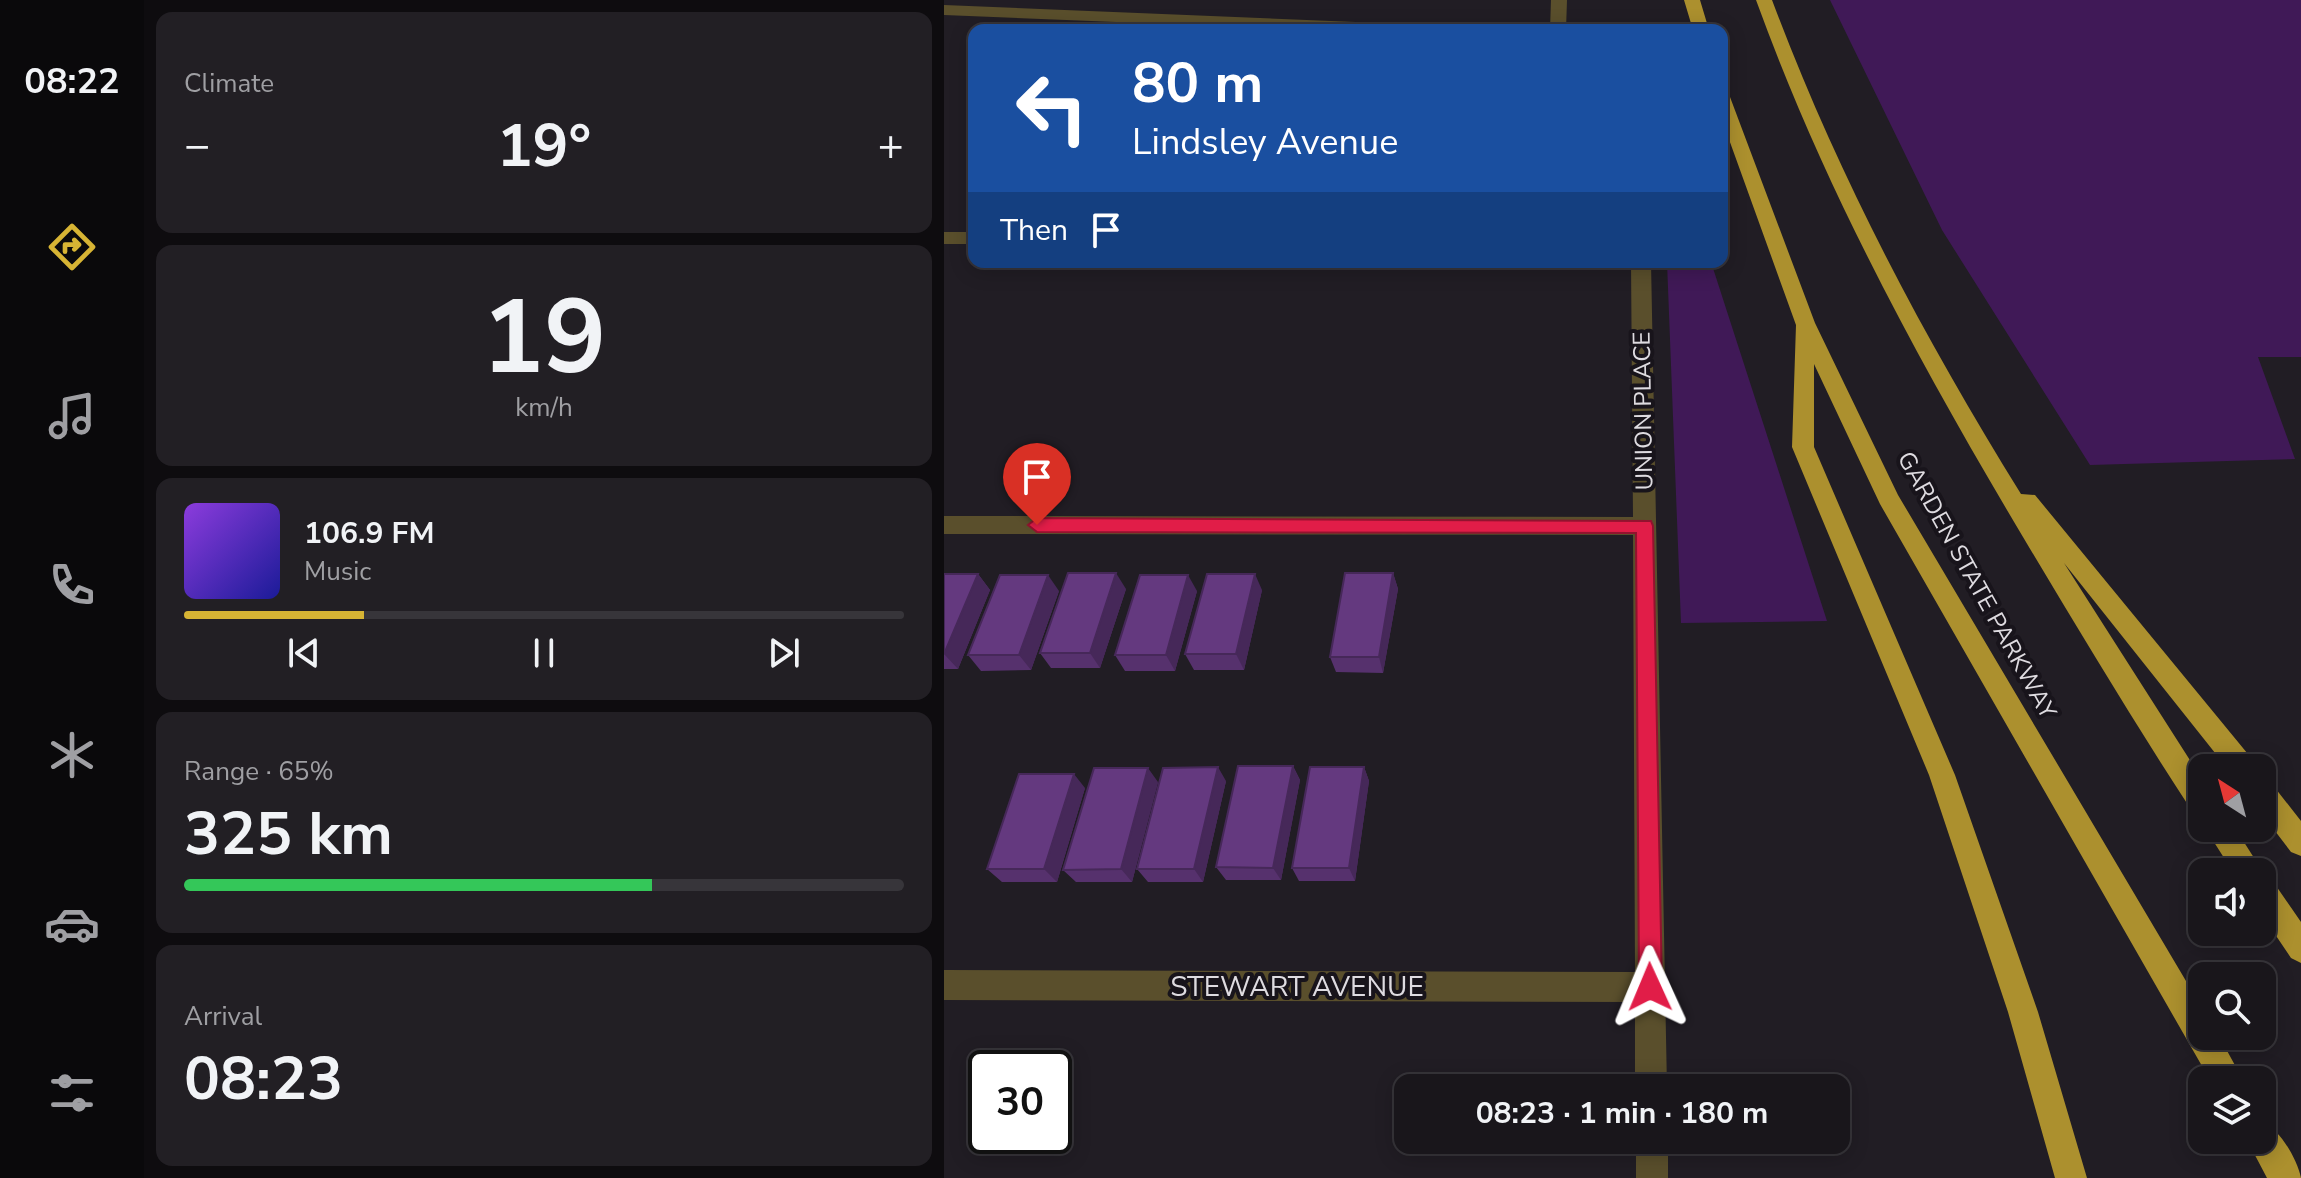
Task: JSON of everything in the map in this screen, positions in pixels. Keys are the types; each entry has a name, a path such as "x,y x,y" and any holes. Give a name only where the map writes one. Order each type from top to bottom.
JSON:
{"highway":[{"path":"1692,0 1699,24"},
{"path":"1764,0 1787,63 1831,162 1967,428 2101,648 2188,781"},
{"name":"GARDEN STATE PARKWAY","path":"1728,113 1805,323 1888,498 2219,1066"},
{"path":"1805,323 1803,447 1908,690 1946,788 2023,1012 2071,1178"},
{"path":"1967,428 2232,754"},
{"path":"2276,811 2301,843"},
{"path":"2276,911 2301,948"},
{"path":"2272,1154 2286,1178"}],"street":[{"path":"1558,24 1559,0"},
{"path":"952,7 1251,17 1347,24"},
{"path":"944,238 968,238"},
{"name":"UNION PLACE","path":"1641,268 1651,1074"},
{"path":"944,525 1645,526"},
{"name":"STEWART AVENUE","path":"944,985 1650,987"},
{"path":"1652,1154 1652,1178"}],"shaded area":[{"path":"1830,0 2301,0 2301,357 2258,357 2295,459 2090,465 1942,230"},
{"path":"1667,268 1713,268 1827,621 1681,623"}],"building":[{"path":"1068,573 1116,573 1090,653 1040,653"},
{"path":"1345,573 1393,573 1379,657 1330,657"},
{"path":"944,574 978,574 944,654"},
{"path":"1207,574 1255,574 1236,654 1185,654"},
{"path":"1000,575 1048,575 1019,655 968,655"},
{"path":"1140,575 1188,575 1166,655 1115,655"},
{"path":"1238,766 1293,766 1273,868 1216,867"},
{"path":"1218,767 1194,869 1137,869 1163,768"},
{"path":"1310,767 1364,767 1349,868 1292,868"},
{"path":"1094,768 1148,768 1121,869 1063,870"},
{"path":"1019,774 1074,774 1044,869 987,869"}],"route":[{"path":"1037,525 1645,526 1650,987"}]}
